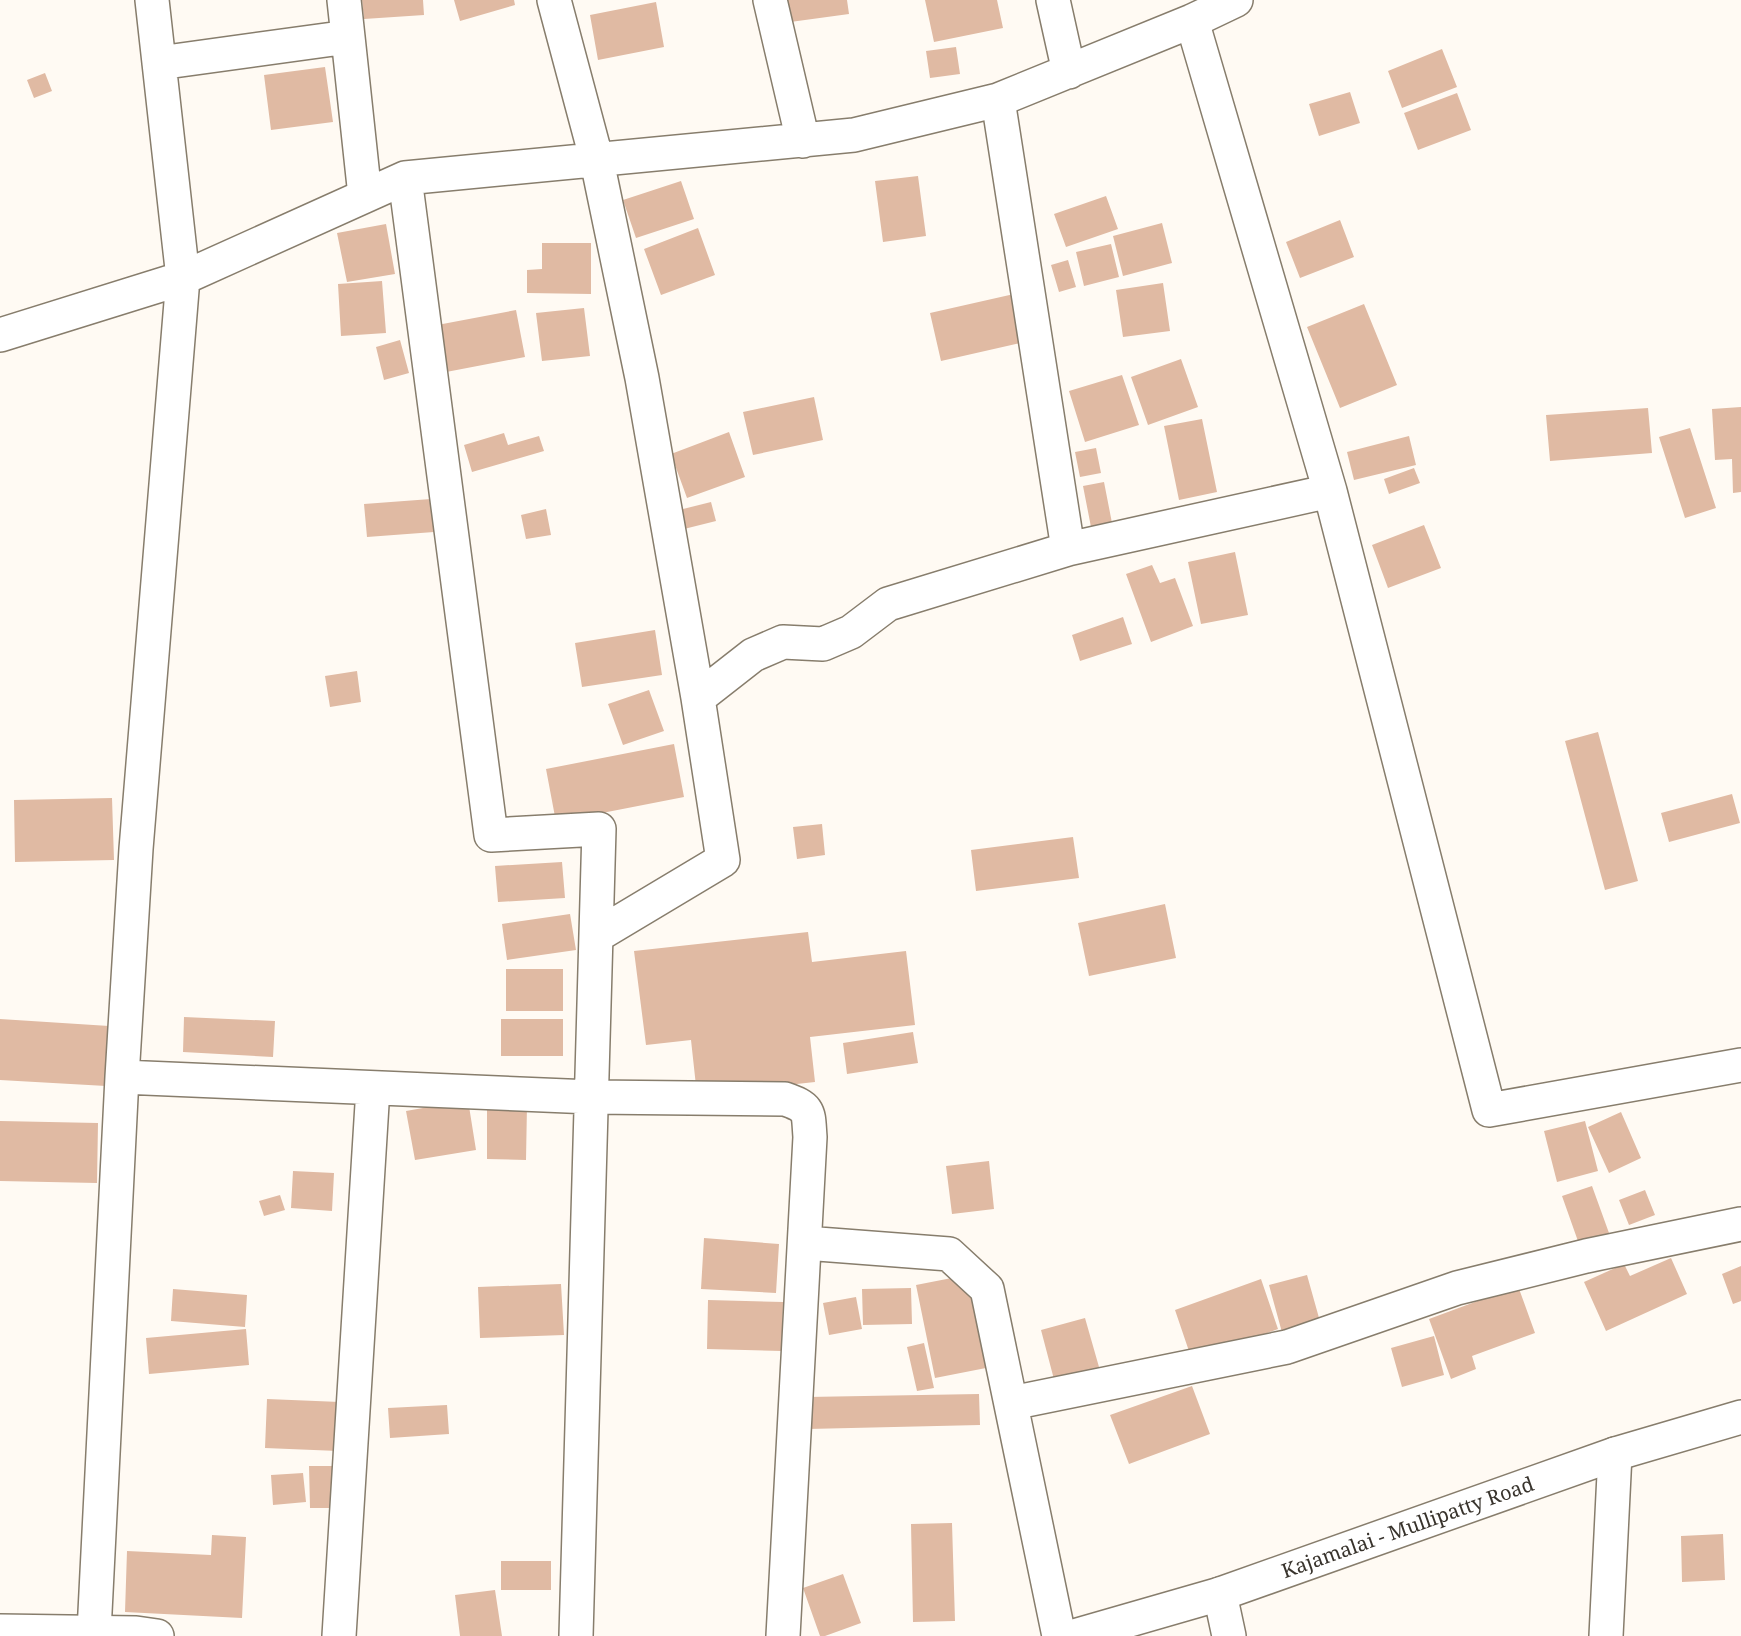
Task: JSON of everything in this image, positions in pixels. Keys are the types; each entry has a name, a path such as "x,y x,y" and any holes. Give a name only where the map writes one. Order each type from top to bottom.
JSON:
{"street":[{"path":"94,1632 122,1077 137,837 183,278 152,0"},
{"path":"344,0 365,196"},
{"path":"554,0 597,161 642,378 698,698 723,860 596,936"},
{"path":"770,0 803,141"},
{"path":"1053,0 1069,72"},
{"path":"0,335 183,278 405,178 854,135 998,100 1192,21 1236,0"},
{"path":"1192,21 1330,491 1489,1110 1741,1065"},
{"path":"159,63 348,36"},
{"path":"998,100 1068,549"},
{"path":"405,178 491,835 599,829 576,1636"},
{"path":"698,698 753,655 783,642 823,644 851,632 888,604 1068,549 1330,491"},
{"path":"122,1077 591,1097 785,1099 801,1105 808,1115 810,1137 783,1636"},
{"path":"339,1636 373,1088"},
{"path":"1012,1403 1287,1347 1457,1288 1586,1256 1741,1224"},
{"path":"805,1243 949,1254 987,1289 1059,1636"},
{"name":"Kajamalai - Mullipatty Road","path":"1074,1636 1220,1594 1616,1454 1741,1418"},
{"path":"1606,1636 1616,1454"},
{"path":"1220,1594 1229,1636"},
{"path":"0,1631 136,1633 156,1636"}],"building":[{"path":"362,0 423,0 424,15 364,19"},
{"path":"454,0 514,0 515,5 460,21"},
{"path":"780,0 847,0 849,14 783,23"},
{"path":"925,0 997,0 1003,28 934,42"},
{"path":"656,2 664,47 598,60 590,15"},
{"path":"956,47 960,74 930,78 926,51"},
{"path":"1442,49 1457,87 1402,108 1388,71"},
{"path":"325,67 333,122 271,130 264,75"},
{"path":"45,73 52,91 34,98 27,80"},
{"path":"1350,92 1360,123 1319,136 1309,104"},
{"path":"1457,93 1471,130 1418,150 1404,113"},
{"path":"918,176 926,236 883,242 875,181"},
{"path":"681,181 694,219 636,238 623,200"},
{"path":"1106,196 1118,229 1066,247 1054,214"},
{"path":"1340,220 1354,257 1300,278 1286,242"},
{"path":"1162,223 1172,263 1123,276 1113,236"},
{"path":"386,224 395,274 347,282 337,233"},
{"path":"698,228 715,275 661,295 644,249"},
{"path":"542,243 591,243 591,294 527,293 527,270 542,269"},
{"path":"1111,244 1119,277 1084,286 1076,252"},
{"path":"1068,260 1076,287 1059,292 1051,265"},
{"path":"382,281 386,333 341,336 338,284"},
{"path":"1163,283 1170,331 1123,337 1116,290"},
{"path":"1014,294 1025,342 941,361 930,313"},
{"path":"1364,304 1397,385 1340,408 1307,327"},
{"path":"584,308 590,356 542,361 536,313"},
{"path":"516,310 525,357 441,373 432,326"},
{"path":"400,340 409,373 384,380 376,347"},
{"path":"1181,359 1198,407 1148,425 1131,377"},
{"path":"1122,375 1139,425 1085,442 1069,391"},
{"path":"814,397 823,440 753,455 743,412"},
{"path":"1741,407 1741,492 1733,493 1732,459 1715,460 1712,409"},
{"path":"1648,408 1652,453 1550,461 1546,415"},
{"path":"1202,419 1217,492 1179,500 1164,426"},
{"path":"1690,428 1716,508 1685,518 1659,437"},
{"path":"729,432 745,477 687,498 671,454"},
{"path":"504,433 508,445 539,436 544,451 472,472 464,445"},
{"path":"1409,436 1416,465 1354,480 1347,452"},
{"path":"1096,448 1101,473 1080,477 1075,452"},
{"path":"1414,468 1420,483 1389,494 1384,479"},
{"path":"1104,482 1112,523 1091,527 1083,486"},
{"path":"431,499 434,532 367,537 364,504"},
{"path":"711,502 716,521 680,530 675,511"},
{"path":"546,509 551,535 526,539 521,515"},
{"path":"1424,525 1441,568 1388,588 1372,545"},
{"path":"1235,552 1248,615 1201,624 1188,562"},
{"path":"1152,565 1160,583 1175,578 1193,626 1151,642 1126,574"},
{"path":"1123,617 1132,644 1080,661 1072,635"},
{"path":"655,630 662,675 582,687 575,643"},
{"path":"357,671 361,702 330,707 325,676"},
{"path":"649,690 664,731 623,745 608,704"},
{"path":"1598,732 1638,881 1605,890 1565,741"},
{"path":"674,744 684,797 556,822 546,769"},
{"path":"1732,794 1740,823 1669,842 1661,813"},
{"path":"112,798 114,860 15,862 14,800"},
{"path":"822,824 825,855 797,859 793,827"},
{"path":"1073,837 1079,878 976,891 971,850"},
{"path":"562,862 565,898 498,902 495,866"},
{"path":"1165,904 1176,958 1089,976 1078,923"},
{"path":"570,914 576,950 507,960 502,924"},
{"path":"808,932 812,962 906,951 915,1025 810,1037 815,1082 697,1095 691,1040 646,1045 634,951"},
{"path":"506,969 563,969 563,1011 506,1011"},
{"path":"184,1017 275,1021 273,1057 183,1052"},
{"path":"0,1019 109,1026 106,1086 0,1080"},
{"path":"501,1019 563,1019 563,1056 501,1056"},
{"path":"913,1032 918,1063 847,1074 843,1043"},
{"path":"468,1100 476,1150 415,1160 406,1111"},
{"path":"487,1105 527,1105 526,1160 487,1159"},
{"path":"1621,1112 1641,1158 1609,1173 1588,1127"},
{"path":"0,1121 98,1123 97,1183 0,1181"},
{"path":"1585,1121 1598,1171 1557,1182 1544,1131"},
{"path":"989,1161 994,1209 952,1214 946,1166"},
{"path":"293,1171 334,1173 332,1211 291,1208"},
{"path":"1592,1186 1609,1233 1579,1244 1562,1196"},
{"path":"1645,1190 1655,1215 1629,1225 1619,1200"},
{"path":"280,1195 285,1210 264,1216 259,1201"},
{"path":"704,1238 779,1244 776,1293 701,1289"},
{"path":"1671,1258 1687,1294 1606,1331 1584,1282 1624,1264 1630,1276"},
{"path":"1741,1266 1741,1301 1733,1304 1722,1274"},
{"path":"967,1275 986,1368 935,1378 916,1285"},
{"path":"1307,1275 1321,1325 1283,1336 1269,1285"},
{"path":"1261,1279 1278,1329 1192,1360 1175,1310"},
{"path":"561,1284 564,1335 480,1338 478,1287"},
{"path":"1518,1286 1535,1333 1472,1356 1476,1369 1451,1379 1429,1319"},
{"path":"911,1288 912,1324 863,1325 862,1289"},
{"path":"173,1289 247,1295 245,1327 171,1321"},
{"path":"856,1297 862,1329 829,1335 823,1303"},
{"path":"708,1300 783,1302 782,1351 707,1349"},
{"path":"1085,1318 1101,1374 1056,1387 1041,1330"},
{"path":"246,1329 249,1365 149,1374 146,1338"},
{"path":"1434,1336 1444,1375 1402,1387 1391,1348"},
{"path":"924,1343 934,1388 917,1391 907,1347"},
{"path":"1192,1386 1210,1434 1129,1464 1110,1415"},
{"path":"979,1394 980,1425 808,1429 807,1397"},
{"path":"267,1399 340,1402 338,1451 265,1448"},
{"path":"447,1405 449,1434 390,1438 388,1408"},
{"path":"309,1466 335,1466 335,1508 310,1508"},
{"path":"303,1473 306,1502 273,1505 271,1475"},
{"path":"952,1523 955,1621 913,1622 911,1524"},
{"path":"1723,1534 1725,1580 1682,1582 1681,1536"},
{"path":"212,1535 246,1537 242,1618 125,1612 127,1551 211,1555"},
{"path":"501,1561 551,1561 551,1590 501,1590"},
{"path":"843,1574 861,1623 820,1636 803,1588"},
{"path":"495,1590 502,1636 460,1636 455,1595"}]}
